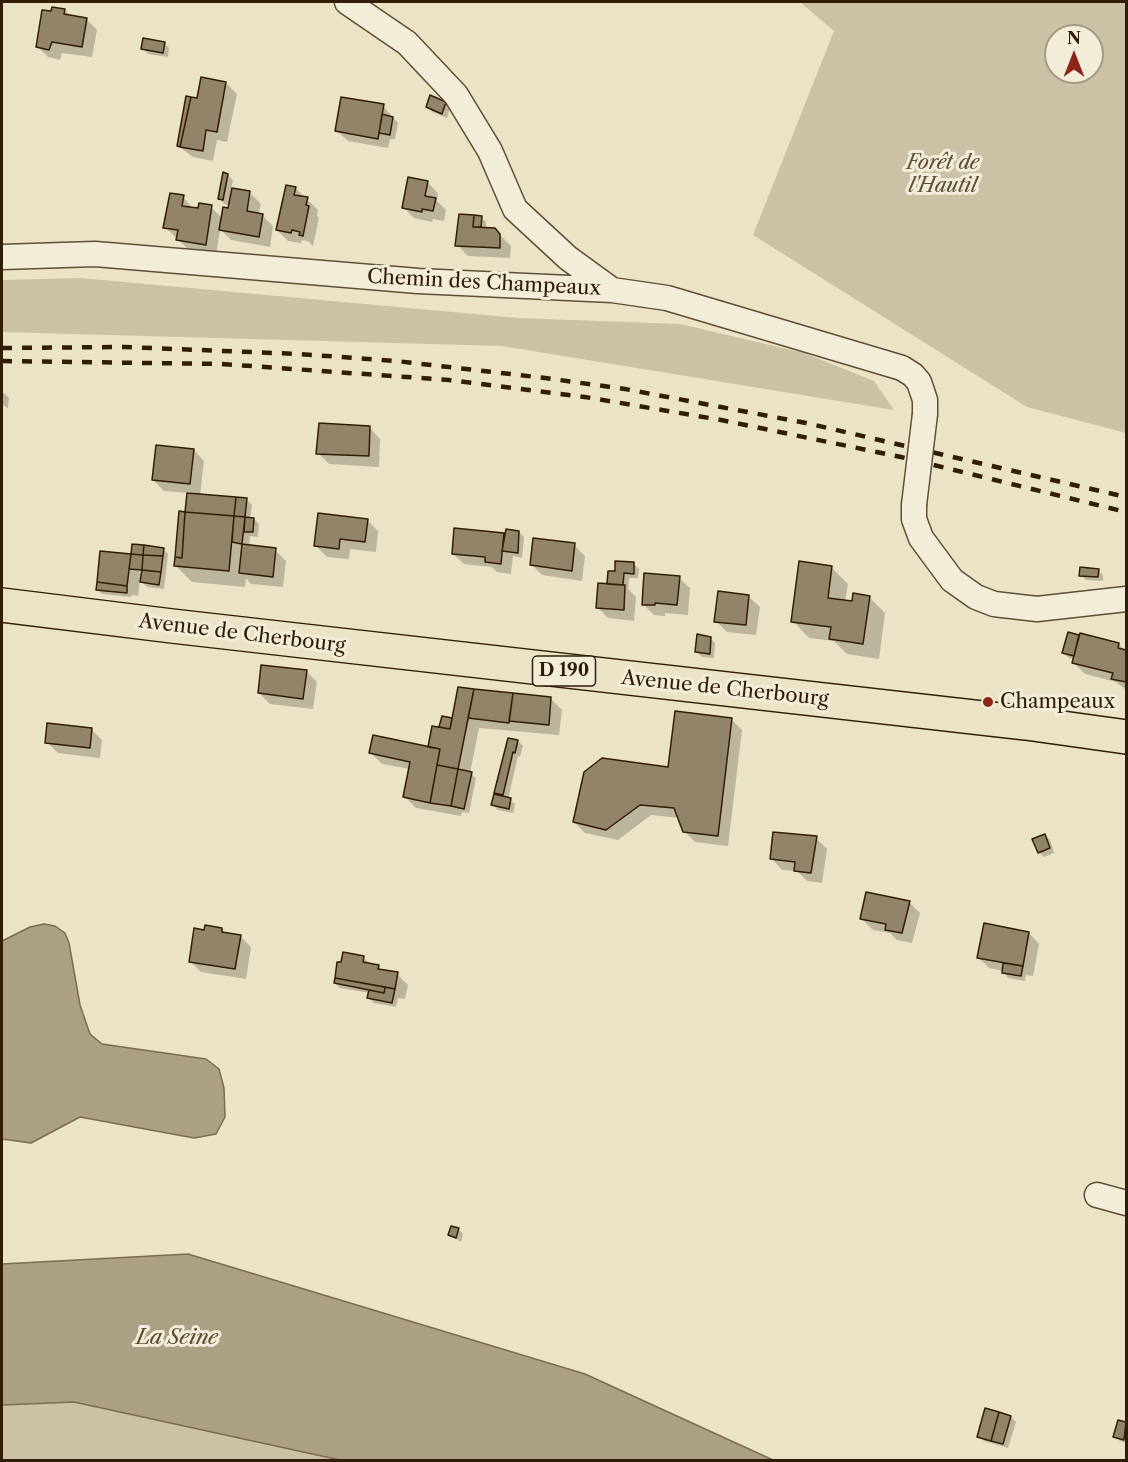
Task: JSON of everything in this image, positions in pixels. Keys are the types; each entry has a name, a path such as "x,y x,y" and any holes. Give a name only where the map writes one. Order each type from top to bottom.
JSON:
{"main road":[{"name":"Avenue de Cherbourg","path":"2,605 1026,723 1126,737"}],"street":[{"path":"347,2 406,43 456,95 490,150 515,209 568,258 612,290"},
{"name":"Chemin des Champeaux","path":"2,257 95,254 418,281 612,290 667,298 902,368 919,381 925,400 914,519 921,538 952,580 976,597 994,604 1037,609 1126,599"},
{"path":"1097,1195 1126,1203"}],"green space":[{"name":"Forêt de l'Hautil","path":"800,2 1126,2 1126,433 1027,407 753,235 834,31"},
{"path":"80,278 518,318 680,324 804,353 874,381 894,410 502,346 2,332 2,280"},
{"path":"74,1402 340,1460 2,1460 2,1405"}],"water":[{"path":"44,924 55,926 65,933 69,943 80,1005 90,1034 102,1044 206,1059 219,1069 224,1088 225,1117 216,1134 194,1138 80,1117 31,1143 2,1139 2,941 30,927"},
{"name":"La Seine","path":"188,1254 585,1374 773,1460 340,1460 74,1402 2,1405 2,1264"}],"building":[{"path":"52,7 65,9 64,14 87,18 82,47 52,42 49,50 36,47 42,10 51,11"},
{"path":"143,38 165,42 163,53 141,49"},
{"path":"201,77 226,82 217,132 206,130 203,151 180,147 191,97 197,98"},
{"path":"430,95 446,102 442,114 426,107"},
{"path":"186,96 191,97 180,147 177,146"},
{"path":"341,97 384,104 378,139 335,131"},
{"path":"382,114 393,117 390,135 379,133"},
{"path":"223,172 228,174 223,200 218,199"},
{"path":"408,177 428,181 425,196 436,198 433,211 422,209 422,212 402,208"},
{"path":"286,185 296,187 294,195 308,197 306,205 309,206 303,236 299,235 300,232 292,230 291,233 276,230"},
{"path":"232,188 250,191 247,211 263,214 259,237 219,230 223,207 228,208"},
{"path":"170,193 184,195 182,206 198,208 199,203 212,205 206,245 176,240 178,230 163,228"},
{"path":"459,214 474,215 473,227 495,228 500,234 500,248 455,246"},
{"path":"474,215 482,216 481,227 473,227"},
{"path":"319,423 370,426 369,456 316,454"},
{"path":"156,445 194,449 190,484 152,480"},
{"path":"187,493 236,497 234,516 185,512"},
{"path":"236,497 247,498 245,517 234,516"},
{"path":"179,511 185,512 182,558 175,557"},
{"path":"185,512 234,516 229,571 174,566 175,557 182,558"},
{"path":"318,513 368,519 365,542 340,539 339,549 314,546"},
{"path":"234,516 245,517 242,544 232,542"},
{"path":"245,517 254,518 253,532 244,532"},
{"path":"454,528 504,533 501,564 485,562 485,557 452,554"},
{"path":"506,529 519,531 518,553 502,551"},
{"path":"533,538 575,543 572,571 530,565"},
{"path":"132,544 144,545 143,555 131,554"},
{"path":"242,544 276,548 273,577 239,573"},
{"path":"144,545 164,548 163,556 143,555"},
{"path":"100,551 131,554 127,586 97,582"},
{"path":"131,554 143,555 142,570 129,569"},
{"path":"143,555 163,556 161,572 142,570"},
{"path":"615,561 634,562 634,574 624,573 623,585 607,584 608,571 615,571"},
{"path":"799,561 832,566 828,598 852,601 853,593 870,596 863,644 829,639 831,627 791,622"},
{"path":"1080,567 1099,569 1098,577 1079,576"},
{"path":"142,570 161,572 159,585 140,582"},
{"path":"644,573 680,576 677,605 655,603 655,605 642,605"},
{"path":"97,582 127,586 127,593 96,590"},
{"path":"598,583 625,585 624,610 596,608"},
{"path":"718,591 749,595 746,625 714,622"},
{"path":"1068,632 1079,635 1074,656 1062,653"},
{"path":"1080,633 1119,643 1118,648 1126,650 1126,682 1111,679 1113,673 1072,663"},
{"path":"697,634 711,637 710,654 695,652"},
{"path":"261,665 307,670 303,699 258,693"},
{"path":"458,687 474,689 458,769 437,765 440,749 428,747 432,726 450,729"},
{"path":"474,689 513,693 509,723 468,718"},
{"path":"513,693 551,697 549,725 509,721"},
{"path":"675,711 732,718 718,836 683,832 674,808 640,805 606,830 573,822 584,772 602,758 668,767"},
{"path":"442,716 452,718 450,729 439,727"},
{"path":"47,723 92,728 90,748 45,743"},
{"path":"373,735 440,749 430,803 403,797 410,762 369,753"},
{"path":"508,738 518,740 503,795 494,793"},
{"path":"437,765 458,769 451,806 430,803"},
{"path":"458,769 472,772 464,809 451,806"},
{"path":"494,794 511,798 509,809 491,805"},
{"path":"773,832 817,836 811,873 794,871 795,862 770,859"},
{"path":"1045,834 1050,848 1038,853 1032,839"},
{"path":"866,892 910,901 902,933 885,930 886,924 860,919"},
{"path":"984,923 1029,932 1023,966 977,958"},
{"path":"205,925 222,928 222,932 241,935 235,969 189,962 194,928 204,930"},
{"path":"343,952 364,956 363,962 379,965 378,969 398,972 395,989 335,978 337,962 341,962"},
{"path":"1003,963 1023,966 1021,976 1002,973"},
{"path":"335,978 385,987 384,993 334,983"},
{"path":"385,987 395,989 392,1003 367,998 369,990 384,993"},
{"path":"451,1226 459,1228 456,1238 448,1235"},
{"path":"985,1408 999,1412 991,1441 977,1437"},
{"path":"999,1412 1011,1416 1003,1444 991,1441"},
{"path":"1118,1420 1126,1422 1124,1440 1113,1437"}],"railway":[{"path":"2,348 124,347 299,354 396,361 545,378 625,389 806,423 1126,497"},
{"path":"2,361 222,364 449,380 585,397 721,420 901,457 1126,512"}],"place":[{"name":"Champeaux","path":"988,702"}]}
